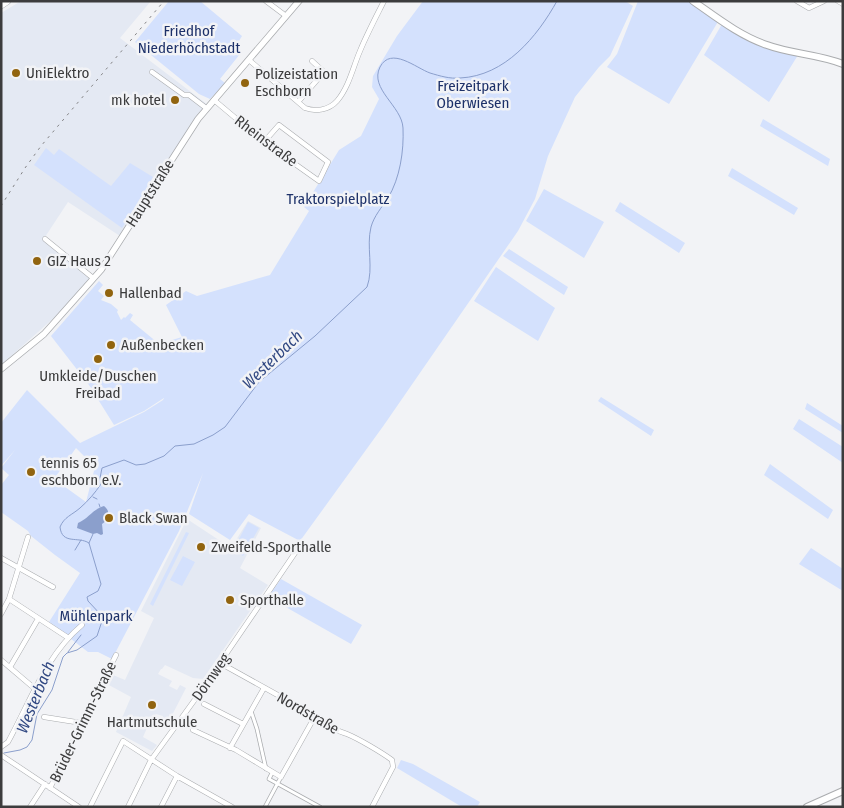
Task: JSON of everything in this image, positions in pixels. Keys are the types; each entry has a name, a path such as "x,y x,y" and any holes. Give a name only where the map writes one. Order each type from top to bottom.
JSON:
{"highway":[{"path":"1,5 7,1"}],"main road":[{"path":"693,1 740,32 766,45 826,58 843,64"},
{"path":"807,807 843,791"}],"street":[{"path":"266,1 286,16"},
{"name":"Hauptstraße","path":"1,369 44,334 107,262 170,160 206,108 299,1"},
{"path":"249,60 305,108 313,111 327,108 336,102 346,86 365,39 384,1"},
{"path":"797,1 811,8 824,1"},
{"path":"807,7 811,1"},
{"path":"838,1 843,4"},
{"path":"298,102 324,72 312,61"},
{"path":"152,72 206,108"},
{"name":"Rheinstraße","path":"214,100 264,142 319,181 328,162 279,125 264,142"},
{"path":"45,239 93,278"},
{"path":"1,614 9,599 28,537"},
{"name":"Dörnweg","path":"128,807 151,760 297,550"},
{"path":"1,558 53,587"},
{"path":"9,599 67,638"},
{"path":"10,667 38,619"},
{"path":"1,748 8,742 34,688 67,638 82,625"},
{"name":"Brüder-Grimm-Straße","path":"50,788 116,655"},
{"path":"1,660 34,688"},
{"name":"Nordstraße","path":"220,663 310,713 314,718 337,732 347,734 391,758 394,763 372,807"},
{"path":"230,748 264,688"},
{"path":"204,704 243,724"},
{"path":"251,710 266,769"},
{"path":"44,717 82,723"},
{"path":"265,807 314,718"},
{"path":"193,730 230,748 281,777"},
{"path":"90,807 123,741 176,776 232,807"},
{"path":"2,756 79,807"},
{"path":"272,773 269,779 320,807"},
{"path":"161,807 176,776"},
{"path":"30,807 45,784"}],"shaded area":[{"path":"21,1 151,1 120,38 208,105 193,121 120,236 68,202 45,237 93,275 56,316 1,365 1,13"},
{"path":"187,519 231,548 248,521 261,528 240,568 268,585 203,679 193,678 165,665 161,669 158,674 172,681 169,686 177,690 180,685 186,688 167,725 161,722 163,716 156,714 154,720 151,719 143,737 157,745 152,751 116,732 131,697 107,684 113,675 125,680 154,618 141,611"}],"green space":[{"name":"Friedhof Niederhöchstadt","path":"169,1 200,1 242,36 234,49 240,54 220,79 225,83 210,99 199,94 135,42"},
{"name":"Freizeitpark Oberwiesen","path":"423,1 625,1 633,6 610,56 575,97 548,156 535,199 518,231 384,425 300,541 249,514 230,540 189,514 203,473 179,531 112,659 98,652 88,652 49,622 80,573 1,512 1,485 9,475 1,468 15,450 1,466 1,423 27,390 80,443 144,412 163,400 164,398 144,411 114,425 89,385 51,336 99,281 103,285 98,291 104,296 101,300 111,304 118,310 117,312 121,320 130,313 133,315 130,320 158,343 149,347 182,337 166,305 186,291 197,296 270,275 309,211 304,207 339,150 361,136 379,99 372,87 373,76 397,36","holes":["76,448 95,467 86,502 54,479"]},
{"path":"638,1 688,1 719,20 669,104 607,67 617,54"},
{"path":"722,24 798,55 769,102 704,55"},
{"path":"763,119 830,159 828,166 760,126"},
{"path":"46,148 54,155 59,149 111,186 130,163 153,177 122,228 34,165"},
{"path":"732,168 798,208 794,215 728,176"},
{"path":"544,189 604,222 584,258 526,221"},
{"path":"620,202 685,243 679,253 615,211"},
{"path":"509,249 568,287 564,295 503,256"},
{"path":"496,267 555,308 538,341 474,301"},
{"path":"601,397 654,430 651,436 598,401"},
{"path":"807,403 843,426 843,433 805,409"},
{"path":"799,419 843,447 843,463 793,429"},
{"path":"770,464 833,510 828,519 764,475"},
{"path":"248,522 259,528 243,556 233,550"},
{"path":"186,532 189,533 153,606 150,604"},
{"path":"811,548 843,569 843,591 799,564"},
{"path":"183,556 195,562 182,586 170,580"},
{"path":"281,579 362,625 351,644 268,597"},
{"path":"401,760 413,764 480,802 477,807 462,807 397,768"}],"water":[{"path":"104,506 108,510 108,515 102,524 103,534 93,534 77,528 78,523"}],"waterway":[{"name":"Westerbach","path":"4,753 27,747 32,740 37,714 52,690 63,657 97,636 102,616 88,601 87,597 98,591 101,584 89,543 67,538 61,533 60,527 66,518 83,505 99,487 101,484 102,468 124,460 136,465 145,464 164,456 175,446 194,444 225,427 259,382 315,336 367,287 370,272 369,242 372,223 396,182 403,146 401,120 379,83 380,67 390,58 397,58 430,73 449,78 476,76 491,70 518,52 540,28 557,1"},
{"name":"Westerbach","path":"93,497 97,499"},
{"path":"89,543 93,534"},
{"path":"75,550 81,540"},
{"path":"68,652 81,635"}],"railway":[{"path":"1,206 41,146 164,1"}],"place":[{"name":"UniElektro","path":"16,73"},
{"name":"Polizeistation Eschborn","path":"245,83"},
{"name":"mk hotel","path":"175,100"},
{"name":"GIZ Haus 2","path":"37,261"},
{"name":"Hallenbad","path":"109,293"},
{"name":"Außenbecken","path":"111,345"},
{"name":"Umkleide/Duschen Freibad","path":"98,359"},
{"name":"tennis 65 eschborn e.V.","path":"31,472"},
{"name":"Black Swan","path":"109,518"},
{"name":"Zweifeld-Sporthalle","path":"201,547"},
{"name":"Sporthalle","path":"230,600"},
{"name":"Hartmutschule","path":"152,705"}],"park label":[{"name":"Traktorspielplatz","path":"338,199"},
{"name":"Mühlenpark","path":"96,616"}]}
